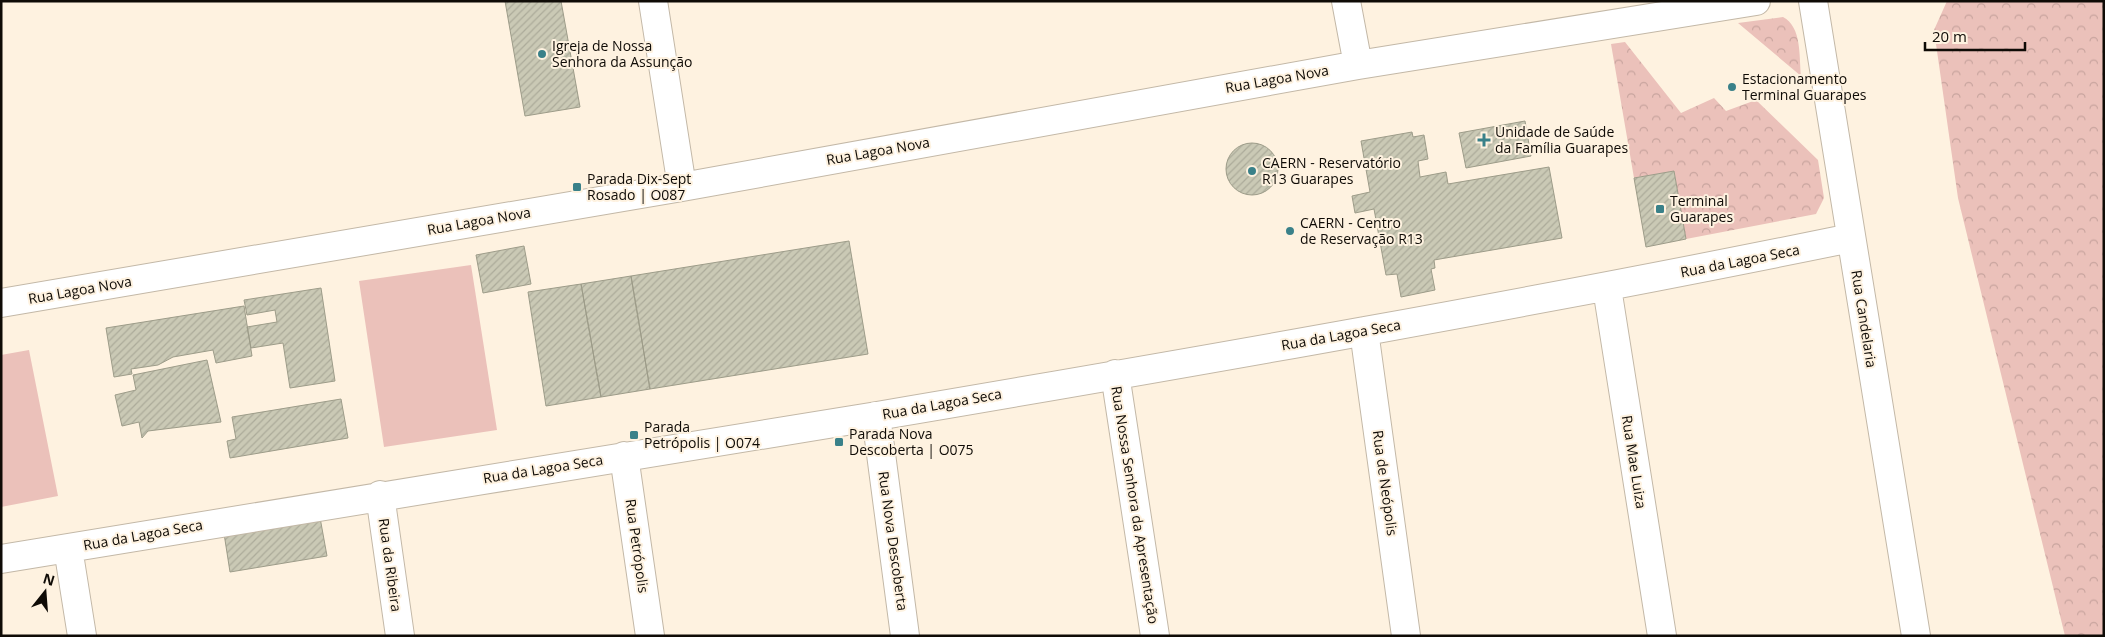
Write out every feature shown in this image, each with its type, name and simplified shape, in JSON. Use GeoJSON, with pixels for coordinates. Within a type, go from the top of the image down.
{"type":"FeatureCollection","features":[{"type":"Feature","properties":{"kind":"street"},"geometry":{"type":"LineString","coordinates":[[652,1],[682,187]]}},
{"type":"Feature","properties":{"kind":"street"},"geometry":{"type":"LineString","coordinates":[[1346,1],[1358,64]]}},
{"type":"Feature","properties":{"kind":"street","name":"Rua Lagoa Nova"},"geometry":{"type":"LineString","coordinates":[[1,303],[682,187],[1358,64],[1756,1]]}},
{"type":"Feature","properties":{"kind":"street","name":"Rua Candelaria"},"geometry":{"type":"LineString","coordinates":[[1813,1],[1916,636]]}},
{"type":"Feature","properties":{"kind":"street","name":"Rua da Lagoa Seca"},"geometry":{"type":"LineString","coordinates":[[1,559],[380,495],[876,416],[1607,288],[1851,238]]}},
{"type":"Feature","properties":{"kind":"street","name":"Rua Mae Luiza"},"geometry":{"type":"LineString","coordinates":[[1607,288],[1662,636]]}},
{"type":"Feature","properties":{"kind":"street","name":"Rua de Neópolis"},"geometry":{"type":"LineString","coordinates":[[1364,331],[1406,636]]}},
{"type":"Feature","properties":{"kind":"street","name":"Rua Nossa Senhora da Apresentação"},"geometry":{"type":"LineString","coordinates":[[1115,374],[1155,636]]}},
{"type":"Feature","properties":{"kind":"street","name":"Rua Nova Descoberta"},"geometry":{"type":"LineString","coordinates":[[876,416],[905,636]]}},
{"type":"Feature","properties":{"kind":"street","name":"Rua Petrópolis"},"geometry":{"type":"LineString","coordinates":[[624,456],[650,636]]}},
{"type":"Feature","properties":{"kind":"street","name":"Rua da Ribeira"},"geometry":{"type":"LineString","coordinates":[[380,495],[400,636]]}},
{"type":"Feature","properties":{"kind":"street"},"geometry":{"type":"LineString","coordinates":[[68,548],[82,636]]}},
{"type":"Feature","properties":{"kind":"green space"},"geometry":{"type":"Polygon","coordinates":[[[1947,1],[2104,1],[2104,636],[2065,636],[1958,198],[1934,30],[1947,1]]]}},
{"type":"Feature","properties":{"kind":"green space"},"geometry":{"type":"Polygon","coordinates":[[[1783,17],[1794,28],[1797,35],[1801,76],[1738,23],[1783,17]]]}},
{"type":"Feature","properties":{"kind":"green space"},"geometry":{"type":"Polygon","coordinates":[[[1625,42],[1681,113],[1714,98],[1726,111],[1756,100],[1818,160],[1824,198],[1816,214],[1686,239],[1674,171],[1634,178],[1611,44],[1625,42]]]}},
{"type":"Feature","properties":{"kind":"green space"},"geometry":{"type":"Polygon","coordinates":[[[471,265],[497,430],[384,447],[359,281],[471,265]]]}},
{"type":"Feature","properties":{"kind":"green space"},"geometry":{"type":"Polygon","coordinates":[[[29,350],[58,496],[1,507],[1,355],[29,350]]]}},
{"type":"Feature","properties":{"kind":"building","name":"Igreja de Nossa Senhora da Assunção"},"geometry":{"type":"Polygon","coordinates":[[[505,1],[561,1],[580,107],[525,116],[505,1]]]}},
{"type":"Feature","properties":{"kind":"building"},"geometry":{"type":"Polygon","coordinates":[[[1525,121],[1531,156],[1466,168],[1459,133],[1525,121]]]}},
{"type":"Feature","properties":{"kind":"building"},"geometry":{"type":"Polygon","coordinates":[[[1412,132],[1413,137],[1424,135],[1428,159],[1418,161],[1420,177],[1446,172],[1448,184],[1549,167],[1562,238],[1434,260],[1435,268],[1431,269],[1435,290],[1401,297],[1397,274],[1386,275],[1374,209],[1355,213],[1352,196],[1370,192],[1361,141],[1412,132]]]}},
{"type":"Feature","properties":{"kind":"building","name":"CAERN - Reservatório R13 Guarapes"},"geometry":{"type":"Polygon","coordinates":[[[1252,143],[1262,145],[1270,151],[1276,159],[1278,169],[1276,179],[1270,187],[1262,193],[1252,195],[1242,193],[1234,187],[1228,179],[1226,169],[1228,159],[1234,151],[1242,145],[1252,143]]]}},
{"type":"Feature","properties":{"kind":"building","name":"Terminal Guarapes"},"geometry":{"type":"Polygon","coordinates":[[[1674,171],[1686,239],[1646,247],[1634,178],[1674,171]]]}},
{"type":"Feature","properties":{"kind":"building"},"geometry":{"type":"Polygon","coordinates":[[[849,241],[868,354],[650,389],[631,276],[849,241]]]}},
{"type":"Feature","properties":{"kind":"building"},"geometry":{"type":"Polygon","coordinates":[[[524,246],[531,284],[483,293],[476,255],[524,246]]]}},
{"type":"Feature","properties":{"kind":"building"},"geometry":{"type":"Polygon","coordinates":[[[631,276],[650,389],[601,397],[581,284],[631,276]]]}},
{"type":"Feature","properties":{"kind":"building"},"geometry":{"type":"Polygon","coordinates":[[[581,284],[601,397],[546,406],[528,292],[581,284]]]}},
{"type":"Feature","properties":{"kind":"building"},"geometry":{"type":"Polygon","coordinates":[[[321,288],[335,381],[290,388],[283,343],[251,348],[247,327],[277,322],[275,310],[247,315],[244,300],[321,288]]]}},
{"type":"Feature","properties":{"kind":"building"},"geometry":{"type":"Polygon","coordinates":[[[244,306],[252,356],[216,363],[213,350],[173,357],[158,365],[131,369],[132,374],[114,377],[106,328],[244,306]]]}},
{"type":"Feature","properties":{"kind":"building"},"geometry":{"type":"Polygon","coordinates":[[[207,360],[221,422],[148,431],[142,438],[139,422],[122,426],[115,395],[136,390],[133,375],[207,360]]]}},
{"type":"Feature","properties":{"kind":"building"},"geometry":{"type":"Polygon","coordinates":[[[341,399],[348,438],[230,458],[227,441],[236,439],[232,417],[341,399]]]}},
{"type":"Feature","properties":{"kind":"building"},"geometry":{"type":"Polygon","coordinates":[[[319,512],[327,556],[230,572],[223,527],[319,512]]]}},
{"type":"Feature","properties":{"kind":"place","name":"Igreja de Nossa Senhora da Assunção"},"geometry":{"type":"Point","coordinates":[542,54]}},
{"type":"Feature","properties":{"kind":"place","name":"Estacionamento Terminal Guarapes"},"geometry":{"type":"Point","coordinates":[1732,87]}},
{"type":"Feature","properties":{"kind":"place","name":"Unidade de Saúde da Família Guarapes"},"geometry":{"type":"Point","coordinates":[1484,140]}},
{"type":"Feature","properties":{"kind":"place","name":"CAERN - Reservatório R13 Guarapes"},"geometry":{"type":"Point","coordinates":[1252,171]}},
{"type":"Feature","properties":{"kind":"place","name":"Parada Dix-Sept Rosado | O087"},"geometry":{"type":"Point","coordinates":[577,187]}},
{"type":"Feature","properties":{"kind":"place","name":"Terminal Guarapes"},"geometry":{"type":"Point","coordinates":[1660,209]}},
{"type":"Feature","properties":{"kind":"place","name":"CAERN - Centro de Reservação R13"},"geometry":{"type":"Point","coordinates":[1290,231]}},
{"type":"Feature","properties":{"kind":"place","name":"Parada Petrópolis | O074"},"geometry":{"type":"Point","coordinates":[634,435]}},
{"type":"Feature","properties":{"kind":"place","name":"Parada Nova Descoberta | O075"},"geometry":{"type":"Point","coordinates":[839,442]}}]}
